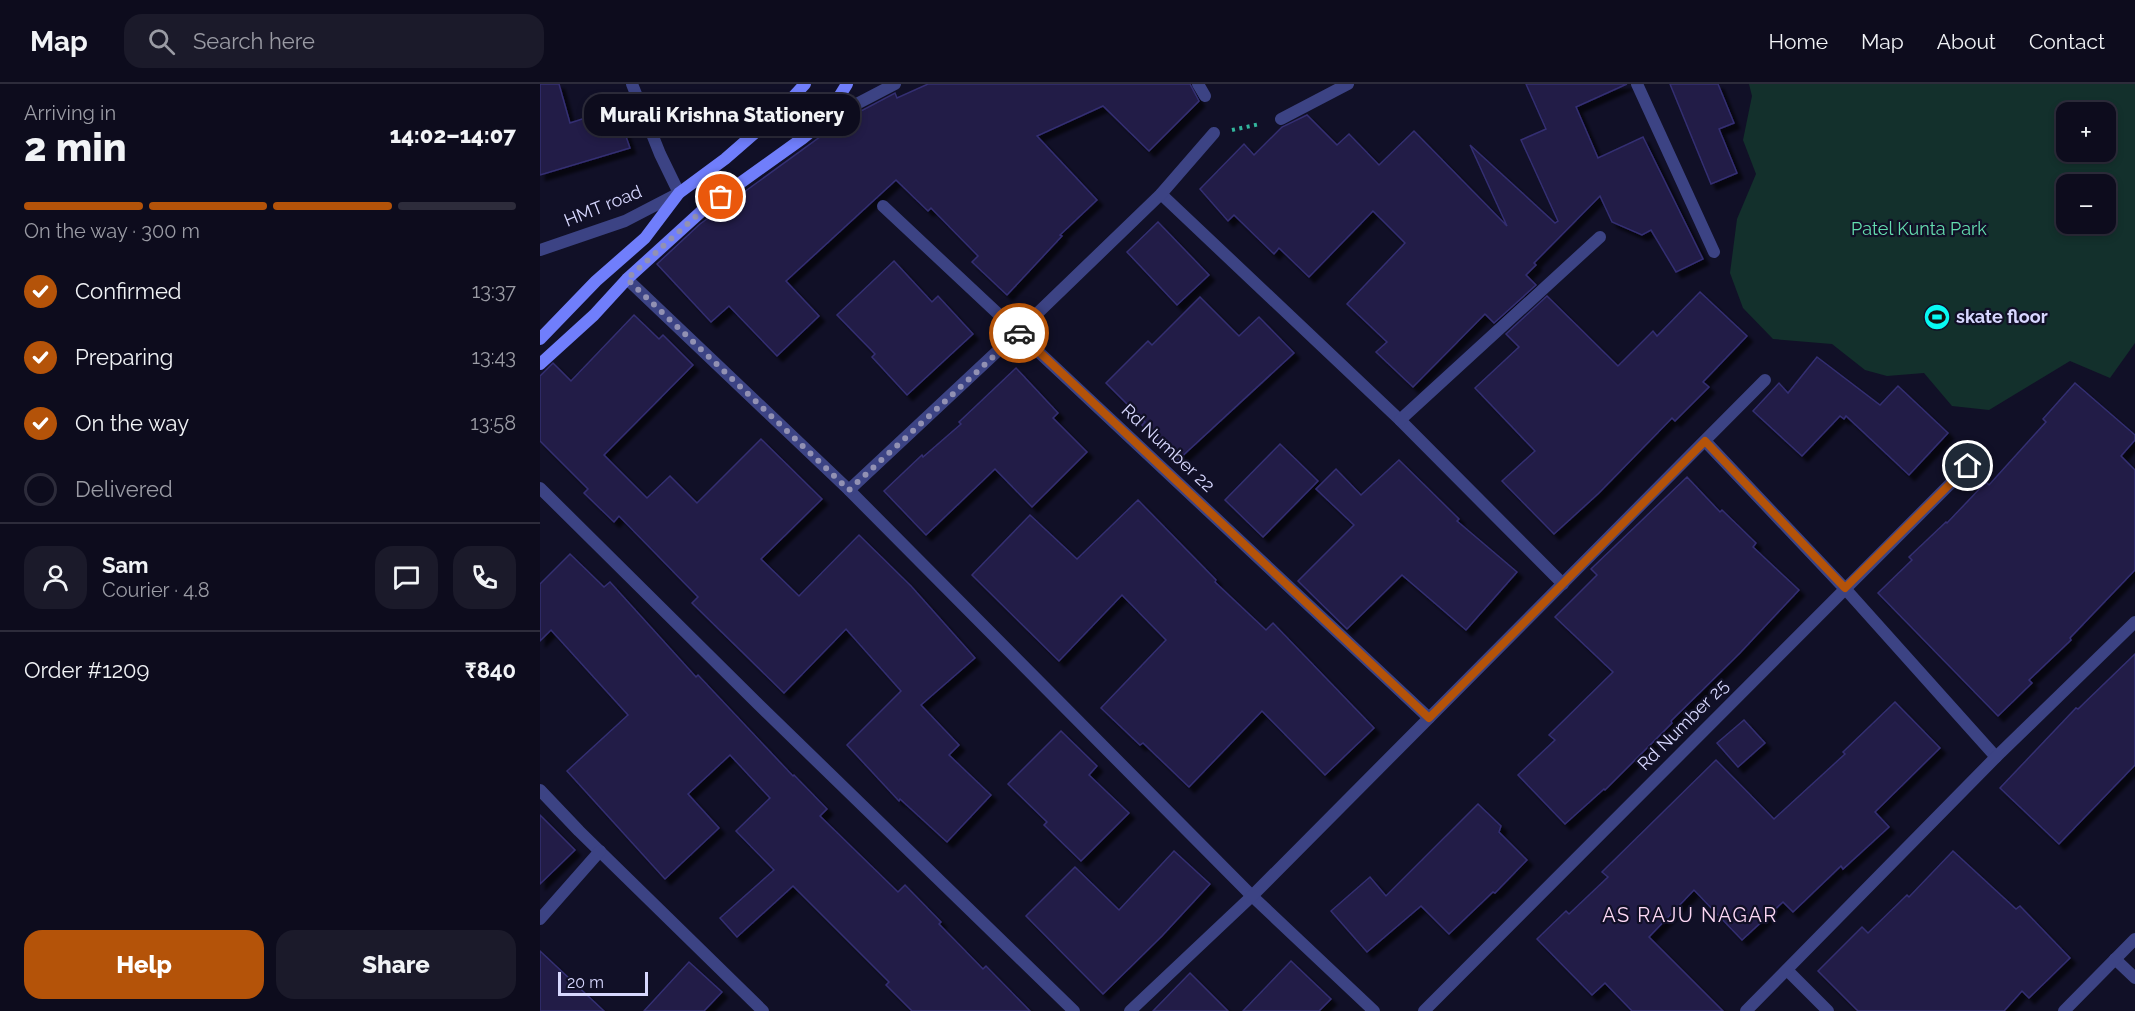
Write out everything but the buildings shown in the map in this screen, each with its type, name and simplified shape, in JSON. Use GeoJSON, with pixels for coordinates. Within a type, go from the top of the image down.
{"type":"FeatureCollection","features":[{"type":"Feature","properties":{"kind":"main road"},"geometry":{"type":"LineString","coordinates":[[540,339],[596,281],[645,238],[679,193],[724,159],[780,111],[805,84]]}},
{"type":"Feature","properties":{"kind":"main road"},"geometry":{"type":"LineString","coordinates":[[540,364],[594,315],[627,279],[704,209],[824,121],[847,84]]}},
{"type":"Feature","properties":{"kind":"street"},"geometry":{"type":"LineString","coordinates":[[632,84],[660,154],[679,193]]}},
{"type":"Feature","properties":{"kind":"street"},"geometry":{"type":"LineString","coordinates":[[824,121],[895,84]]}},
{"type":"Feature","properties":{"kind":"street"},"geometry":{"type":"LineString","coordinates":[[1198,84],[1205,96]]}},
{"type":"Feature","properties":{"kind":"street"},"geometry":{"type":"LineString","coordinates":[[1281,119],[1348,84]]}},
{"type":"Feature","properties":{"kind":"street"},"geometry":{"type":"LineString","coordinates":[[1637,84],[1714,252]]}},
{"type":"Feature","properties":{"kind":"street"},"geometry":{"type":"LineString","coordinates":[[849,490],[1161,194],[1214,134]]}},
{"type":"Feature","properties":{"kind":"street","name":"HMT road"},"geometry":{"type":"LineString","coordinates":[[540,250],[624,221],[679,193]]}},
{"type":"Feature","properties":{"kind":"street"},"geometry":{"type":"LineString","coordinates":[[1161,194],[1400,420],[1563,584]]}},
{"type":"Feature","properties":{"kind":"street","name":"Rd Number 22"},"geometry":{"type":"LineString","coordinates":[[882,206],[1429,718]]}},
{"type":"Feature","properties":{"kind":"street"},"geometry":{"type":"LineString","coordinates":[[1400,420],[1600,237]]}},
{"type":"Feature","properties":{"kind":"street"},"geometry":{"type":"LineString","coordinates":[[627,279],[849,490],[1252,896],[1374,1011]]}},
{"type":"Feature","properties":{"kind":"street"},"geometry":{"type":"LineString","coordinates":[[1130,1011],[1252,896],[1765,380]]}},
{"type":"Feature","properties":{"kind":"street"},"geometry":{"type":"LineString","coordinates":[[1705,441],[1845,588],[1996,758]]}},
{"type":"Feature","properties":{"kind":"street","name":"Rd Number 25"},"geometry":{"type":"LineString","coordinates":[[1424,1011],[1968,466]]}},
{"type":"Feature","properties":{"kind":"street"},"geometry":{"type":"LineString","coordinates":[[540,488],[1074,1011]]}},
{"type":"Feature","properties":{"kind":"street"},"geometry":{"type":"LineString","coordinates":[[1746,1011],[1996,758],[2135,622]]}},
{"type":"Feature","properties":{"kind":"street"},"geometry":{"type":"LineString","coordinates":[[540,790],[761,1010]]}},
{"type":"Feature","properties":{"kind":"street"},"geometry":{"type":"LineString","coordinates":[[540,919],[600,851]]}},
{"type":"Feature","properties":{"kind":"street"},"geometry":{"type":"LineString","coordinates":[[2064,1011],[2135,939]]}},
{"type":"Feature","properties":{"kind":"street"},"geometry":{"type":"LineString","coordinates":[[2115,959],[2135,978]]}},
{"type":"Feature","properties":{"kind":"street"},"geometry":{"type":"LineString","coordinates":[[1787,970],[1828,1011]]}},
{"type":"Feature","properties":{"kind":"path"},"geometry":{"type":"LineString","coordinates":[[1214,134],[1281,119]]}},
{"type":"Feature","properties":{"kind":"green space","name":"Patel Kunta Park"},"geometry":{"type":"Polygon","coordinates":[[[1749,84],[2135,84],[2135,343],[2110,378],[2070,361],[1989,410],[1952,406],[1924,373],[1887,376],[1865,370],[1832,344],[1773,339],[1743,308],[1730,273],[1737,219],[1756,174],[1743,140],[1752,96],[1749,84]]]}},
{"type":"Feature","properties":{"kind":"way so far"},"geometry":{"type":"LineString","coordinates":[[721,197],[704,209],[627,279],[849,490],[1019,333]]}},
{"type":"Feature","properties":{"kind":"place","name":"Murali Krishna Stationery"},"geometry":{"type":"Point","coordinates":[721,197]}},
{"type":"Feature","properties":{"kind":"place","name":"skate floor"},"geometry":{"type":"Point","coordinates":[1937,317]}},
{"type":"Feature","properties":{"kind":"district","name":"AS RAJU NAGAR"},"geometry":{"type":"Point","coordinates":[1690,915]}},
{"type":"Feature","properties":{"kind":"route"},"geometry":{"type":"LineString","coordinates":[[1019,333],[1429,718],[1705,441],[1845,588],[1968,466]]}}]}
